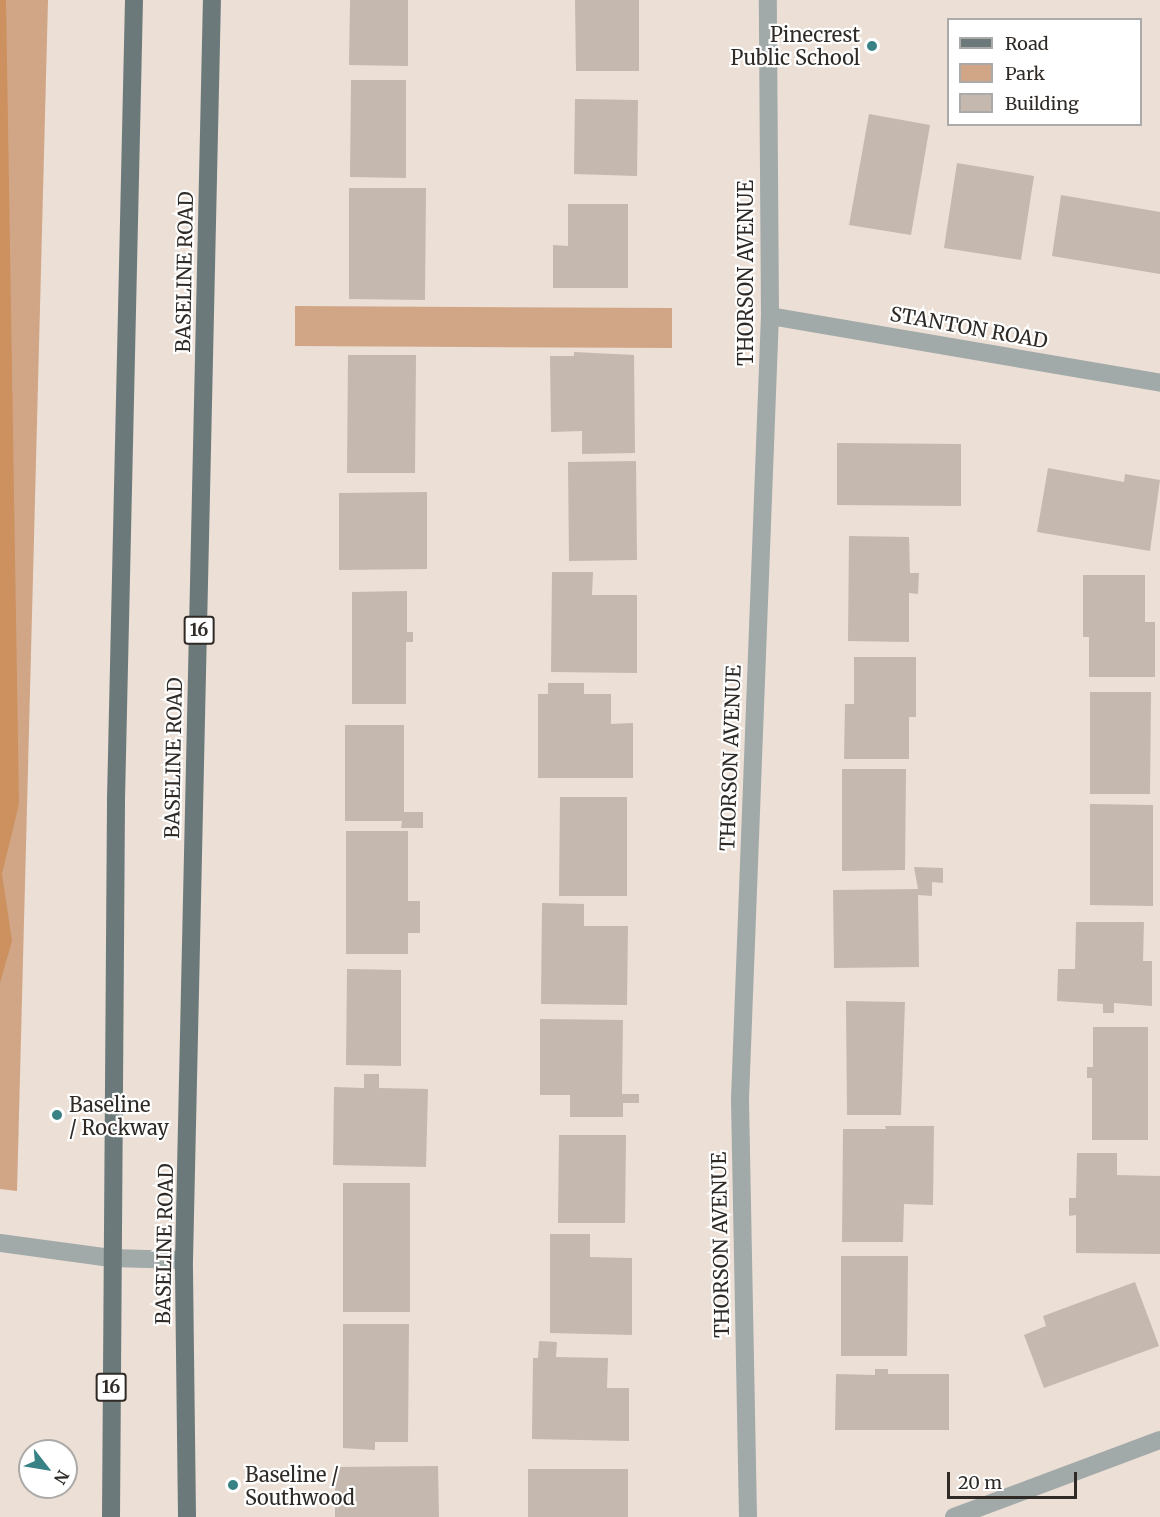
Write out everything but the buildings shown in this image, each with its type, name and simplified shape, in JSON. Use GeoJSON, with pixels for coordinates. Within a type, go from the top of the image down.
{"type":"FeatureCollection","features":[{"type":"Feature","properties":{"kind":"main road","name":"16"},"geometry":{"type":"LineString","coordinates":[[111,1517],[111,1258],[134,0]]}},
{"type":"Feature","properties":{"kind":"main road","name":"BASELINE ROAD"},"geometry":{"type":"LineString","coordinates":[[187,1517],[184,1260],[212,0]]}},
{"type":"Feature","properties":{"kind":"street","name":"THORSON AVENUE"},"geometry":{"type":"LineString","coordinates":[[748,1517],[740,1099],[770,316],[768,0]]}},
{"type":"Feature","properties":{"kind":"street","name":"STANTON ROAD"},"geometry":{"type":"LineString","coordinates":[[770,316],[1160,383]]}},
{"type":"Feature","properties":{"kind":"street"},"geometry":{"type":"LineString","coordinates":[[0,1243],[111,1258],[184,1260]]}},
{"type":"Feature","properties":{"kind":"street"},"geometry":{"type":"LineString","coordinates":[[954,1517],[1160,1440]]}},
{"type":"Feature","properties":{"kind":"green space"},"geometry":{"type":"Polygon","coordinates":[[[0,0],[48,0],[17,1191],[0,1189],[0,0]]]}},
{"type":"Feature","properties":{"kind":"green space"},"geometry":{"type":"Polygon","coordinates":[[[295,306],[672,308],[672,348],[295,346],[295,306]]]}},
{"type":"Feature","properties":{"kind":"shaded area"},"geometry":{"type":"Polygon","coordinates":[[[0,0],[6,0],[19,804],[2,874],[12,941],[0,983],[0,0]]]}},
{"type":"Feature","properties":{"kind":"place","name":"Pinecrest Public School"},"geometry":{"type":"Point","coordinates":[872,46]}},
{"type":"Feature","properties":{"kind":"place","name":"Baseline / Rockway"},"geometry":{"type":"Point","coordinates":[57,1115]}},
{"type":"Feature","properties":{"kind":"place","name":"Baseline / Southwood"},"geometry":{"type":"Point","coordinates":[233,1485]}}]}
